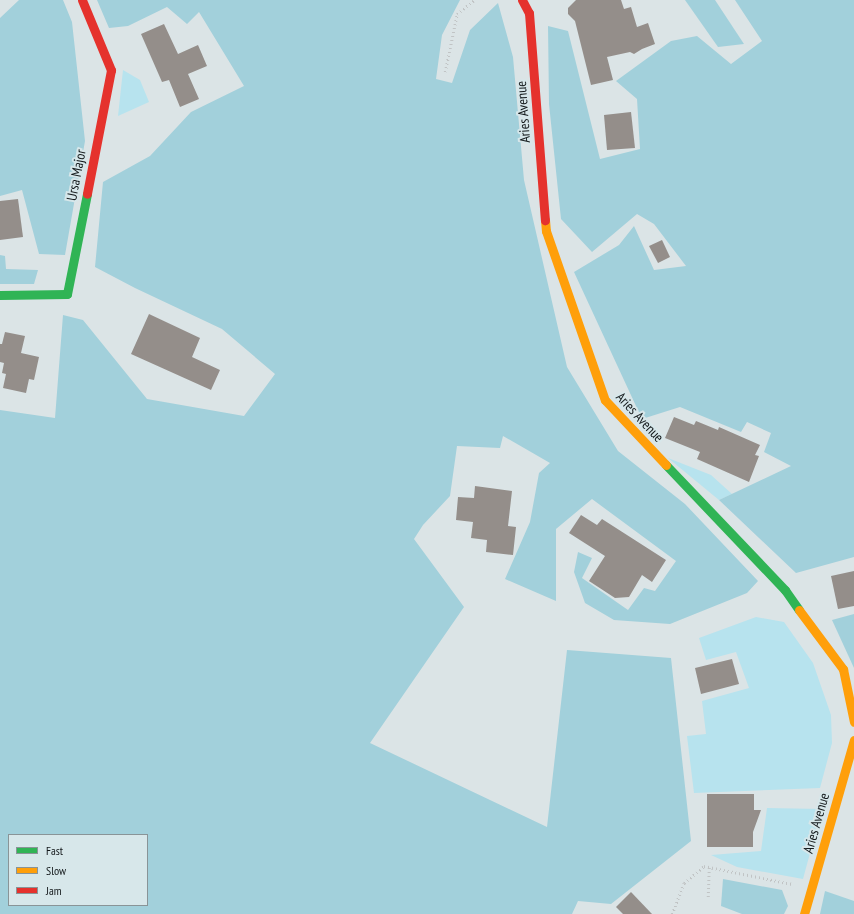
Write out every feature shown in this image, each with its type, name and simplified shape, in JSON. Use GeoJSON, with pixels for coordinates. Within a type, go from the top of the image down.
{"type":"FeatureCollection","features":[{"type":"Feature","properties":{"kind":"street","name":"Ursa Major"},"geometry":{"type":"LineString","coordinates":[[0,295],[67,294],[111,70],[82,0]]}},
{"type":"Feature","properties":{"kind":"street","name":"Aries Avenue"},"geometry":{"type":"LineString","coordinates":[[522,0],[529,13],[546,231],[605,400],[786,590],[843,669],[854,722]]}},
{"type":"Feature","properties":{"kind":"street","name":"Aries Avenue"},"geometry":{"type":"LineString","coordinates":[[804,914],[854,740]]}},
{"type":"Feature","properties":{"kind":"path"},"geometry":{"type":"LineString","coordinates":[[444,72],[458,14],[474,0]]}},
{"type":"Feature","properties":{"kind":"path"},"geometry":{"type":"LineString","coordinates":[[672,914],[684,883],[704,866],[812,888]]}},
{"type":"Feature","properties":{"kind":"path"},"geometry":{"type":"LineString","coordinates":[[708,897],[709,867]]}},
{"type":"Feature","properties":{"kind":"shaded area"},"geometry":{"type":"Polygon","coordinates":[[[19,0],[63,0],[72,22],[85,141],[65,255],[39,254],[22,190],[0,196],[0,18],[19,0]]]}},
{"type":"Feature","properties":{"kind":"shaded area"},"geometry":{"type":"Polygon","coordinates":[[[97,0],[460,0],[442,35],[436,79],[452,83],[470,30],[498,3],[513,57],[524,180],[567,367],[618,451],[685,504],[758,581],[747,593],[670,624],[614,620],[585,603],[574,572],[578,552],[592,558],[582,578],[628,610],[644,588],[655,591],[676,561],[592,499],[556,529],[556,601],[505,579],[530,522],[539,473],[550,463],[503,436],[500,448],[457,446],[450,496],[423,525],[414,539],[464,607],[370,743],[547,827],[567,650],[671,658],[691,841],[611,904],[578,901],[572,914],[0,914],[0,410],[55,418],[63,315],[83,320],[147,399],[244,416],[275,374],[222,329],[135,288],[95,267],[103,182],[150,156],[191,112],[244,86],[199,12],[187,24],[167,7],[128,26],[109,28],[97,0]]]}},
{"type":"Feature","properties":{"kind":"shaded area"},"geometry":{"type":"Polygon","coordinates":[[[685,0],[715,0],[744,44],[718,47],[685,0]]]}},
{"type":"Feature","properties":{"kind":"shaded area"},"geometry":{"type":"Polygon","coordinates":[[[735,0],[854,0],[854,557],[796,573],[719,500],[791,466],[764,452],[771,433],[747,422],[741,432],[680,407],[642,419],[574,272],[619,245],[634,226],[654,270],[686,266],[654,224],[637,214],[592,252],[561,219],[549,104],[548,26],[568,31],[600,159],[640,149],[637,99],[616,81],[671,41],[697,36],[731,64],[762,41],[735,0]]]}},
{"type":"Feature","properties":{"kind":"shaded area"},"geometry":{"type":"Polygon","coordinates":[[[123,70],[140,80],[149,102],[118,116],[123,70]]]}},
{"type":"Feature","properties":{"kind":"shaded area"},"geometry":{"type":"Polygon","coordinates":[[[0,255],[5,256],[6,269],[38,270],[34,284],[0,284],[0,255]]]}},
{"type":"Feature","properties":{"kind":"shaded area"},"geometry":{"type":"Polygon","coordinates":[[[668,458],[711,475],[732,494],[719,500],[668,458]]]}},
{"type":"Feature","properties":{"kind":"shaded area"},"geometry":{"type":"Polygon","coordinates":[[[854,614],[854,668],[832,620],[854,614]]]}},
{"type":"Feature","properties":{"kind":"shaded area"},"geometry":{"type":"Polygon","coordinates":[[[756,617],[784,622],[813,663],[831,715],[832,743],[820,788],[694,793],[687,736],[706,734],[702,701],[749,688],[736,652],[706,660],[699,638],[756,617]]]}},
{"type":"Feature","properties":{"kind":"shaded area"},"geometry":{"type":"Polygon","coordinates":[[[767,808],[822,809],[803,879],[737,867],[711,855],[761,851],[767,808]]]}},
{"type":"Feature","properties":{"kind":"shaded area"},"geometry":{"type":"Polygon","coordinates":[[[723,879],[782,890],[788,906],[784,914],[742,914],[721,906],[723,879]]]}},
{"type":"Feature","properties":{"kind":"shaded area"},"geometry":{"type":"Polygon","coordinates":[[[825,891],[854,901],[854,914],[820,914],[825,891]]]}},
{"type":"Feature","properties":{"kind":"building"},"geometry":{"type":"Polygon","coordinates":[[[576,0],[621,0],[624,9],[631,7],[637,27],[648,23],[655,44],[634,54],[630,52],[607,57],[613,80],[591,85],[575,21],[568,14],[568,8],[576,0]]]}},
{"type":"Feature","properties":{"kind":"building"},"geometry":{"type":"Polygon","coordinates":[[[164,24],[178,54],[198,45],[207,66],[188,74],[199,99],[180,107],[169,80],[162,82],[141,34],[164,24]]]}},
{"type":"Feature","properties":{"kind":"building"},"geometry":{"type":"Polygon","coordinates":[[[631,112],[635,148],[607,150],[604,115],[631,112]]]}},
{"type":"Feature","properties":{"kind":"building"},"geometry":{"type":"Polygon","coordinates":[[[18,199],[23,237],[0,240],[0,201],[18,199]]]}},
{"type":"Feature","properties":{"kind":"building"},"geometry":{"type":"Polygon","coordinates":[[[662,240],[670,257],[658,263],[649,246],[662,240]]]}},
{"type":"Feature","properties":{"kind":"building"},"geometry":{"type":"Polygon","coordinates":[[[149,314],[200,338],[192,357],[220,370],[211,390],[131,354],[149,314]]]}},
{"type":"Feature","properties":{"kind":"building"},"geometry":{"type":"Polygon","coordinates":[[[5,332],[25,336],[21,353],[39,357],[34,380],[29,379],[26,393],[3,388],[6,374],[2,373],[4,363],[0,362],[0,344],[2,344],[5,332]]]}},
{"type":"Feature","properties":{"kind":"building"},"geometry":{"type":"Polygon","coordinates":[[[674,417],[694,425],[696,421],[718,430],[719,427],[760,445],[755,455],[759,456],[749,482],[697,459],[700,452],[665,438],[674,417]]]}},
{"type":"Feature","properties":{"kind":"building"},"geometry":{"type":"Polygon","coordinates":[[[475,486],[512,491],[508,526],[516,527],[513,555],[486,552],[487,540],[471,538],[473,522],[456,520],[458,497],[474,498],[475,486]]]}},
{"type":"Feature","properties":{"kind":"building"},"geometry":{"type":"Polygon","coordinates":[[[581,515],[597,525],[602,519],[666,560],[652,582],[642,575],[629,597],[615,598],[589,581],[605,556],[569,533],[581,515]]]}},
{"type":"Feature","properties":{"kind":"building"},"geometry":{"type":"Polygon","coordinates":[[[854,571],[854,606],[838,609],[831,576],[854,571]]]}},
{"type":"Feature","properties":{"kind":"building"},"geometry":{"type":"Polygon","coordinates":[[[732,659],[739,684],[701,694],[695,668],[732,659]]]}},
{"type":"Feature","properties":{"kind":"building"},"geometry":{"type":"Polygon","coordinates":[[[707,794],[754,794],[754,810],[761,810],[753,832],[753,847],[707,847],[707,794]]]}},
{"type":"Feature","properties":{"kind":"building"},"geometry":{"type":"Polygon","coordinates":[[[631,892],[652,914],[623,914],[616,907],[631,892]]]}},
{"type":"Feature","properties":{"kind":"traffic: fast"},"geometry":{"type":"LineString","coordinates":[[0,295],[67,294],[87,194]]}},
{"type":"Feature","properties":{"kind":"traffic: fast"},"geometry":{"type":"LineString","coordinates":[[666,465],[785,590],[799,610]]}},
{"type":"Feature","properties":{"kind":"traffic: slow"},"geometry":{"type":"LineString","coordinates":[[545,220],[546,231],[605,400],[666,465]]}},
{"type":"Feature","properties":{"kind":"traffic: slow"},"geometry":{"type":"LineString","coordinates":[[799,610],[843,669],[854,722]]}},
{"type":"Feature","properties":{"kind":"traffic: slow"},"geometry":{"type":"LineString","coordinates":[[804,914],[854,740]]}},
{"type":"Feature","properties":{"kind":"traffic: jam"},"geometry":{"type":"LineString","coordinates":[[82,0],[111,70],[87,194]]}},
{"type":"Feature","properties":{"kind":"traffic: jam"},"geometry":{"type":"LineString","coordinates":[[522,0],[529,13],[545,220]]}}]}
